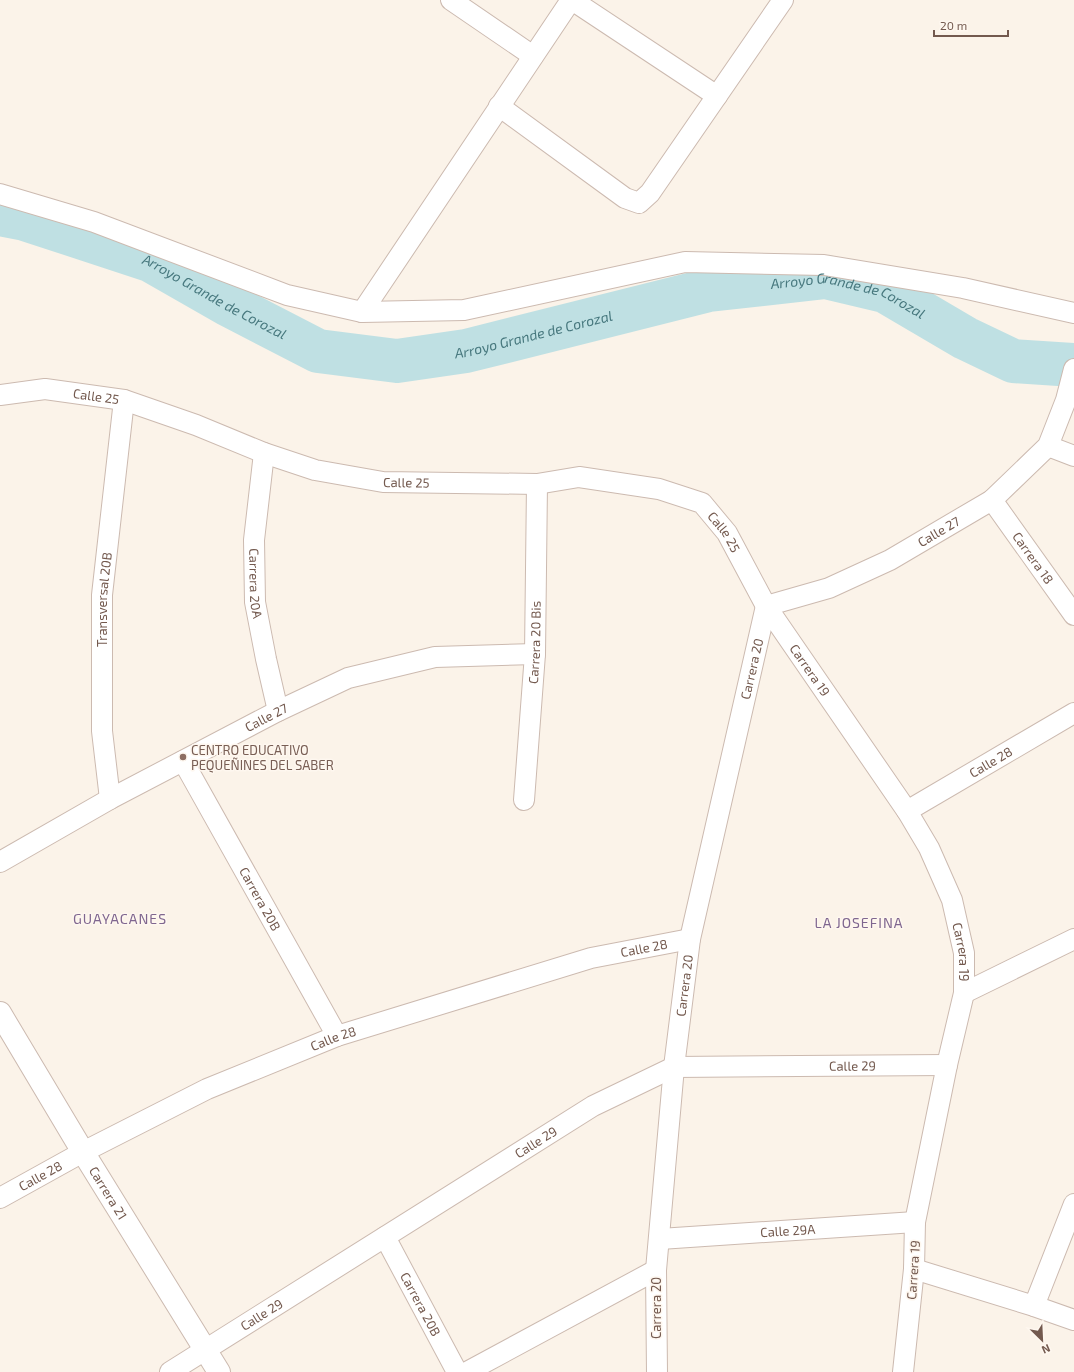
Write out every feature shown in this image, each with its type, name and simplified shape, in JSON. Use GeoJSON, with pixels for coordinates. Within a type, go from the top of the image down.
{"type":"FeatureCollection","features":[{"type":"Feature","properties":{"kind":"street"},"geometry":{"type":"LineString","coordinates":[[451,0],[533,56]]}},
{"type":"Feature","properties":{"kind":"street"},"geometry":{"type":"LineString","coordinates":[[362,312],[571,0],[717,96]]}},
{"type":"Feature","properties":{"kind":"street"},"geometry":{"type":"LineString","coordinates":[[500,106],[625,198],[639,202],[650,193],[783,0]]}},
{"type":"Feature","properties":{"kind":"street"},"geometry":{"type":"LineString","coordinates":[[0,194],[94,222],[287,295],[362,312],[464,310],[685,262],[824,265],[963,288],[1074,313]]}},
{"type":"Feature","properties":{"kind":"street","name":"Calle 27"},"geometry":{"type":"LineString","coordinates":[[766,606],[829,588],[890,560],[992,500],[1048,446],[1066,400],[1074,369]]}},
{"type":"Feature","properties":{"kind":"street","name":"Calle 25"},"geometry":{"type":"LineString","coordinates":[[0,395],[45,389],[124,400],[196,425],[264,453],[315,470],[383,482],[537,484],[579,477],[659,490],[702,503],[727,533],[766,606]]}},
{"type":"Feature","properties":{"kind":"street","name":"Transversal 20B"},"geometry":{"type":"LineString","coordinates":[[110,799],[102,731],[102,595],[124,400]]}},
{"type":"Feature","properties":{"kind":"street"},"geometry":{"type":"LineString","coordinates":[[1048,446],[1074,456]]}},
{"type":"Feature","properties":{"kind":"street","name":"Carrera 20A"},"geometry":{"type":"LineString","coordinates":[[264,453],[254,540],[255,602],[278,711]]}},
{"type":"Feature","properties":{"kind":"street","name":"Carrera 20 Bis"},"geometry":{"type":"LineString","coordinates":[[524,800],[535,654],[537,484]]}},
{"type":"Feature","properties":{"kind":"street","name":"Carrera 18"},"geometry":{"type":"LineString","coordinates":[[992,500],[1074,615]]}},
{"type":"Feature","properties":{"kind":"street","name":"Carrera 19"},"geometry":{"type":"LineString","coordinates":[[766,606],[907,811],[929,848],[952,900],[964,954],[964,993],[947,1065],[915,1222],[914,1269],[903,1372]]}},
{"type":"Feature","properties":{"kind":"street","name":"Carrera 20"},"geometry":{"type":"LineString","coordinates":[[657,1372],[656,1270],[660,1239],[674,1067],[690,939],[766,606]]}},
{"type":"Feature","properties":{"kind":"street","name":"Calle 27"},"geometry":{"type":"LineString","coordinates":[[0,862],[110,799],[278,711],[348,678],[435,657],[535,654]]}},
{"type":"Feature","properties":{"kind":"street","name":"Calle 28"},"geometry":{"type":"LineString","coordinates":[[907,811],[1074,713]]}},
{"type":"Feature","properties":{"kind":"street","name":"Carrera 20B"},"geometry":{"type":"LineString","coordinates":[[183,762],[337,1036]]}},
{"type":"Feature","properties":{"kind":"street","name":"Calle 28"},"geometry":{"type":"LineString","coordinates":[[0,1198],[83,1152],[207,1089],[337,1036],[591,958],[690,939]]}},
{"type":"Feature","properties":{"kind":"street"},"geometry":{"type":"LineString","coordinates":[[964,993],[1074,939]]}},
{"type":"Feature","properties":{"kind":"street","name":"Carrera 21"},"geometry":{"type":"LineString","coordinates":[[0,1013],[83,1152],[219,1372]]}},
{"type":"Feature","properties":{"kind":"street","name":"Calle 29"},"geometry":{"type":"LineString","coordinates":[[170,1372],[593,1106],[674,1067],[947,1065]]}},
{"type":"Feature","properties":{"kind":"street"},"geometry":{"type":"LineString","coordinates":[[1034,1306],[1074,1204]]}},
{"type":"Feature","properties":{"kind":"street","name":"Calle 29A"},"geometry":{"type":"LineString","coordinates":[[660,1239],[915,1222]]}},
{"type":"Feature","properties":{"kind":"street","name":"Carrera 20B"},"geometry":{"type":"LineString","coordinates":[[385,1237],[457,1372]]}},
{"type":"Feature","properties":{"kind":"street"},"geometry":{"type":"LineString","coordinates":[[914,1269],[1074,1320]]}},
{"type":"Feature","properties":{"kind":"street"},"geometry":{"type":"LineString","coordinates":[[468,1372],[656,1270]]}},
{"type":"Feature","properties":{"kind":"waterway","name":"Arroyo Grande de Corozal"},"geometry":{"type":"LineString","coordinates":[[0,214],[25,219],[150,260],[227,304],[318,351],[397,361],[466,351],[709,290],[826,277],[885,291],[965,338],[1013,361],[1074,365]]}},
{"type":"Feature","properties":{"kind":"place","name":"CENTRO EDUCATIVO PEQUEÑINES DEL SABER"},"geometry":{"type":"Point","coordinates":[183,757]}},
{"type":"Feature","properties":{"kind":"district","name":"GUAYACANES"},"geometry":{"type":"Point","coordinates":[120,918]}},
{"type":"Feature","properties":{"kind":"district","name":"LA JOSEFINA"},"geometry":{"type":"Point","coordinates":[859,922]}}]}
